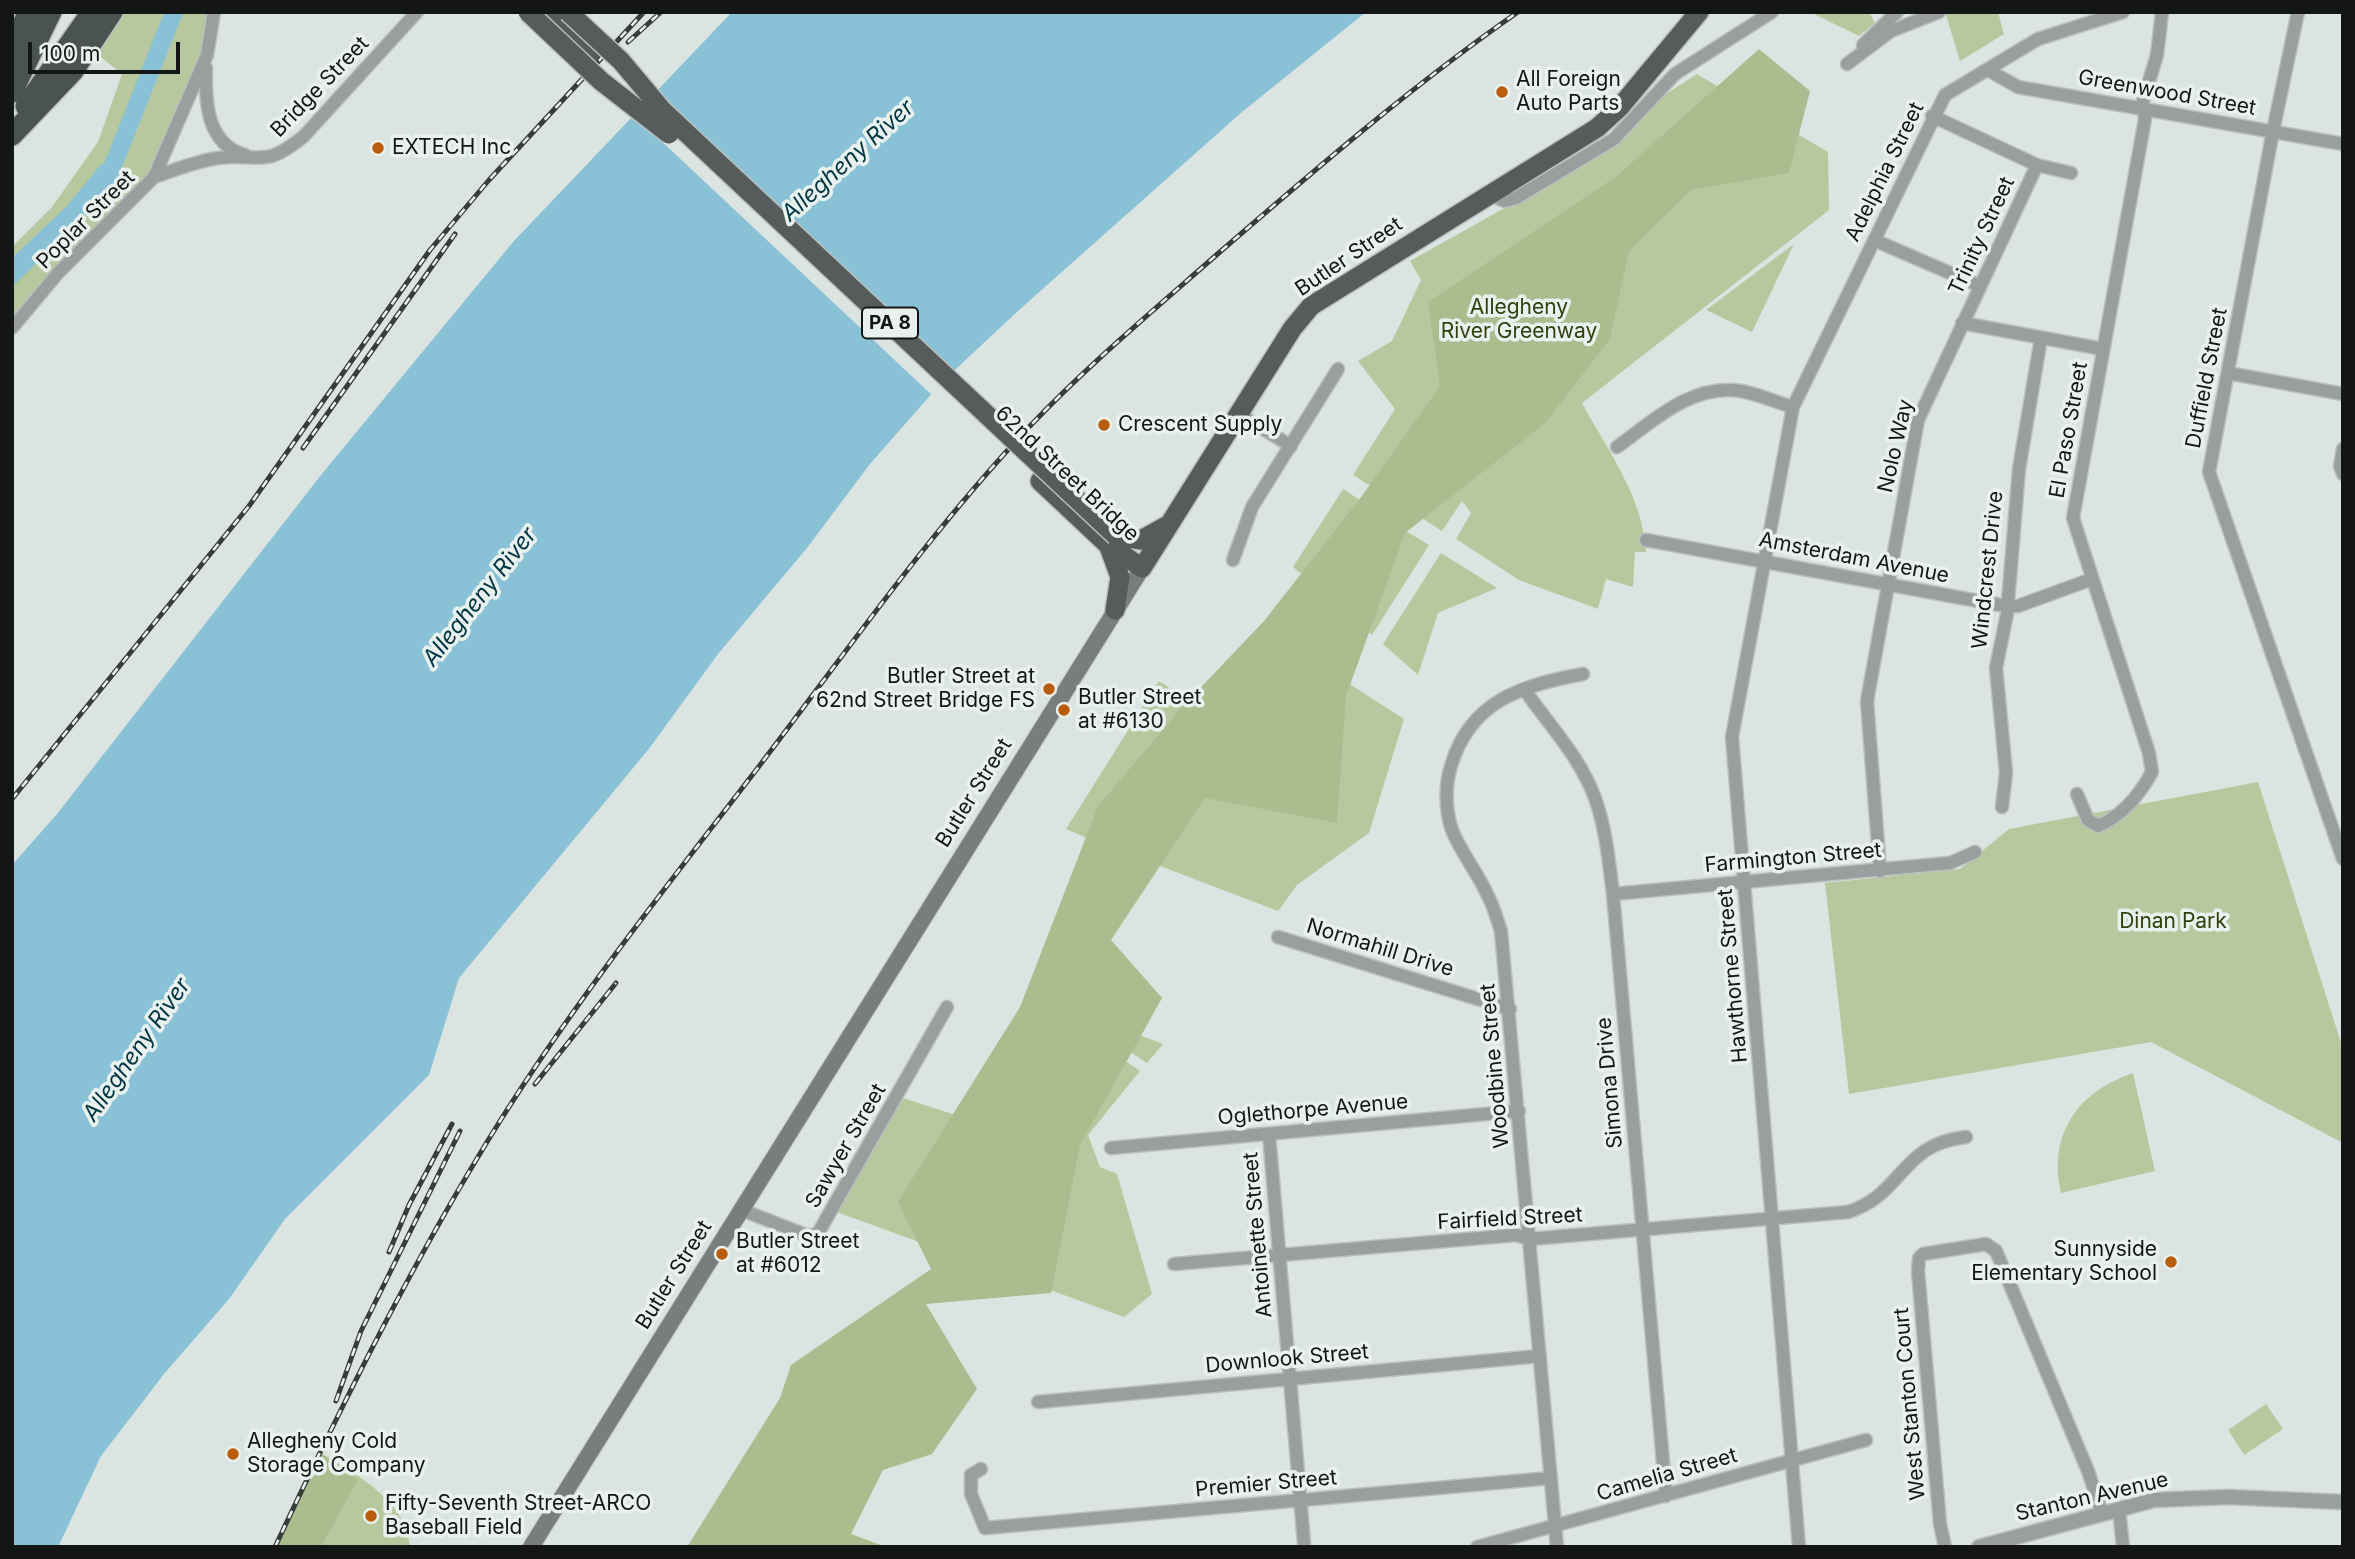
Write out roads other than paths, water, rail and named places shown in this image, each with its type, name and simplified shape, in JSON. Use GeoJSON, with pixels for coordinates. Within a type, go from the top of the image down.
{"type":"FeatureCollection","features":[{"type":"Feature","properties":{"kind":"highway"},"geometry":{"type":"LineString","coordinates":[[12,21],[15,12]]}},
{"type":"Feature","properties":{"kind":"highway"},"geometry":{"type":"LineString","coordinates":[[12,53],[28,12]]}},
{"type":"Feature","properties":{"kind":"highway"},"geometry":{"type":"LineString","coordinates":[[12,92],[51,12]]}},
{"type":"Feature","properties":{"kind":"highway"},"geometry":{"type":"LineString","coordinates":[[36,93],[74,12]]}},
{"type":"Feature","properties":{"kind":"highway"},"geometry":{"type":"LineString","coordinates":[[12,124],[92,12]]}},
{"type":"Feature","properties":{"kind":"highway"},"geometry":{"type":"LineString","coordinates":[[12,135],[73,71],[112,12]]}},
{"type":"Feature","properties":{"kind":"highway","name":"62nd Street Bridge"},"geometry":{"type":"LineString","coordinates":[[528,12],[608,87],[656,113]]}},
{"type":"Feature","properties":{"kind":"highway"},"geometry":{"type":"LineString","coordinates":[[548,12],[656,113]]}},
{"type":"Feature","properties":{"kind":"highway","name":"62nd Street Bridge"},"geometry":{"type":"LineString","coordinates":[[568,12],[621,61],[656,113],[1142,568]]}},
{"type":"Feature","properties":{"kind":"highway","name":"Butler Street"},"geometry":{"type":"LineString","coordinates":[[1142,568],[1292,329],[1311,306],[1605,121],[1699,12]]}},
{"type":"Feature","properties":{"kind":"highway"},"geometry":{"type":"LineString","coordinates":[[1115,610],[1120,585],[1120,547],[1153,536],[1169,524]]}},
{"type":"Feature","properties":{"kind":"main road","name":"Butler Street"},"geometry":{"type":"LineString","coordinates":[[531,1547],[1142,568]]}},
{"type":"Feature","properties":{"kind":"street","name":"Poplar Street"},"geometry":{"type":"LineString","coordinates":[[12,328],[58,273],[154,177],[207,55],[214,12]]}},
{"type":"Feature","properties":{"kind":"street","name":"Bridge Street"},"geometry":{"type":"LineString","coordinates":[[154,177],[219,158],[258,159],[283,154],[304,136],[417,12]]}},
{"type":"Feature","properties":{"kind":"street"},"geometry":{"type":"LineString","coordinates":[[1489,195],[1505,201],[1516,198],[1614,139],[1682,69],[1772,12]]}},
{"type":"Feature","properties":{"kind":"street"},"geometry":{"type":"LineString","coordinates":[[1897,12],[1874,32],[1847,64],[1910,21],[1939,12]]}},
{"type":"Feature","properties":{"kind":"street","name":"Adelphia Street"},"geometry":{"type":"LineString","coordinates":[[1793,407],[1932,116],[1945,95],[2038,39],[2123,12]]}},
{"type":"Feature","properties":{"kind":"street","name":"El Paso Street"},"geometry":{"type":"LineString","coordinates":[[2077,794],[2088,820],[2098,826],[2110,821],[2132,801],[2152,772],[2149,753],[2073,518],[2145,119],[2143,101],[2157,55],[2162,12]]}},
{"type":"Feature","properties":{"kind":"street","name":"Duffield Street"},"geometry":{"type":"LineString","coordinates":[[2298,12],[2209,472],[2343,859]]}},
{"type":"Feature","properties":{"kind":"street"},"geometry":{"type":"LineString","coordinates":[[207,55],[205,104],[212,124],[235,153],[258,159]]}},
{"type":"Feature","properties":{"kind":"street","name":"Greenwood Street"},"geometry":{"type":"LineString","coordinates":[[1988,70],[2018,86],[2343,144]]}},
{"type":"Feature","properties":{"kind":"street"},"geometry":{"type":"LineString","coordinates":[[1932,116],[2038,165],[2071,173]]}},
{"type":"Feature","properties":{"kind":"street","name":"Trinity Street"},"geometry":{"type":"LineString","coordinates":[[1962,323],[2038,165]]}},
{"type":"Feature","properties":{"kind":"street"},"geometry":{"type":"LineString","coordinates":[[1874,240],[1980,286]]}},
{"type":"Feature","properties":{"kind":"street"},"geometry":{"type":"LineString","coordinates":[[1962,323],[2103,349]]}},
{"type":"Feature","properties":{"kind":"street","name":"Nolo Way"},"geometry":{"type":"LineString","coordinates":[[1888,584],[1918,420],[1962,323]]}},
{"type":"Feature","properties":{"kind":"street","name":"Windcrest Drive"},"geometry":{"type":"LineString","coordinates":[[2001,807],[2006,772],[1996,668],[2007,606],[2019,469],[2041,338]]}},
{"type":"Feature","properties":{"kind":"street"},"geometry":{"type":"LineString","coordinates":[[1233,560],[1247,517],[1338,369]]}},
{"type":"Feature","properties":{"kind":"street"},"geometry":{"type":"LineString","coordinates":[[2228,373],[2343,394]]}},
{"type":"Feature","properties":{"kind":"street"},"geometry":{"type":"LineString","coordinates":[[1617,447],[1671,407],[1694,396],[1717,391],[1740,391],[1793,407]]}},
{"type":"Feature","properties":{"kind":"street","name":"Hawthorne Street"},"geometry":{"type":"LineString","coordinates":[[1793,407],[1732,737],[1799,1547]]}},
{"type":"Feature","properties":{"kind":"street"},"geometry":{"type":"LineString","coordinates":[[1238,414],[1291,446]]}},
{"type":"Feature","properties":{"kind":"street"},"geometry":{"type":"LineString","coordinates":[[2343,449],[2340,466],[2343,474]]}},
{"type":"Feature","properties":{"kind":"street","name":"Amsterdam Avenue"},"geometry":{"type":"LineString","coordinates":[[1646,540],[2007,606],[2018,606],[2092,579]]}},
{"type":"Feature","properties":{"kind":"street"},"geometry":{"type":"LineString","coordinates":[[1880,871],[1867,701],[1888,584]]}},
{"type":"Feature","properties":{"kind":"street","name":"Woodbine Street"},"geometry":{"type":"LineString","coordinates":[[1557,1547],[1501,931],[1489,897],[1452,829],[1447,778],[1455,751],[1468,728],[1483,710],[1524,689],[1583,674]]}},
{"type":"Feature","properties":{"kind":"street","name":"Simona Drive"},"geometry":{"type":"LineString","coordinates":[[1524,689],[1560,736],[1595,797],[1605,837],[1613,894],[1666,1496]]}},
{"type":"Feature","properties":{"kind":"street","name":"Farmington Street"},"geometry":{"type":"LineString","coordinates":[[1613,894],[1950,863],[1975,852]]}},
{"type":"Feature","properties":{"kind":"street","name":"Normahill Drive"},"geometry":{"type":"LineString","coordinates":[[1279,937],[1510,1009]]}},
{"type":"Feature","properties":{"kind":"street","name":"Sawyer Street"},"geometry":{"type":"LineString","coordinates":[[741,1210],[806,1235],[817,1235],[947,1007]]}},
{"type":"Feature","properties":{"kind":"street","name":"Oglethorpe Avenue"},"geometry":{"type":"LineString","coordinates":[[1111,1148],[1519,1111]]}},
{"type":"Feature","properties":{"kind":"street","name":"Antoinette Street"},"geometry":{"type":"LineString","coordinates":[[1269,1134],[1304,1545]]}},
{"type":"Feature","properties":{"kind":"street","name":"Fairfield Street"},"geometry":{"type":"LineString","coordinates":[[1174,1264],[1516,1235],[1530,1239],[1848,1212],[1866,1207],[1880,1197],[1920,1152],[1942,1139],[1966,1137]]}},
{"type":"Feature","properties":{"kind":"street","name":"West Stanton Court"},"geometry":{"type":"LineString","coordinates":[[1945,1547],[1939,1510],[1919,1258],[1923,1254],[1992,1245],[2088,1471],[2102,1514]]}},
{"type":"Feature","properties":{"kind":"street","name":"Downlook Street"},"geometry":{"type":"LineString","coordinates":[[1038,1402],[1540,1356]]}},
{"type":"Feature","properties":{"kind":"street","name":"Camelia Street"},"geometry":{"type":"LineString","coordinates":[[1477,1547],[1866,1440]]}},
{"type":"Feature","properties":{"kind":"street","name":"Premier Street"},"geometry":{"type":"LineString","coordinates":[[981,1469],[971,1475],[970,1486],[985,1528],[1551,1478]]}},
{"type":"Feature","properties":{"kind":"street","name":"Stanton Avenue"},"geometry":{"type":"LineString","coordinates":[[1979,1547],[2119,1509],[2176,1498],[2228,1497],[2343,1502]]}},
{"type":"Feature","properties":{"kind":"street"},"geometry":{"type":"LineString","coordinates":[[2119,1509],[2123,1547]]}},
{"type":"Feature","properties":{"kind":"water","name":"Allegheny River"},"geometry":{"type":"Polygon","coordinates":[[[732,12],[1366,12],[1242,112],[942,382],[870,464],[807,548],[718,654],[648,750],[459,978],[429,1075],[285,1219],[229,1299],[164,1374],[101,1456],[58,1547],[12,1547],[12,865],[57,814],[321,475],[513,242],[732,12]]]}},
{"type":"Feature","properties":{"kind":"water"},"geometry":{"type":"Polygon","coordinates":[[[102,163],[119,183],[12,287],[12,258],[67,206],[102,163]]]}},
{"type":"Feature","properties":{"kind":"waterway"},"geometry":{"type":"LineString","coordinates":[[94,189],[110,173],[174,12]]}},
{"type":"Feature","properties":{"kind":"railway"},"geometry":{"type":"LineString","coordinates":[[12,799],[249,506],[430,250],[489,180],[644,12]]}},
{"type":"Feature","properties":{"kind":"railway"},"geometry":{"type":"LineString","coordinates":[[628,42],[661,12]]}},
{"type":"Feature","properties":{"kind":"railway"},"geometry":{"type":"LineString","coordinates":[[275,1547],[409,1277],[469,1172],[530,1075],[626,940],[957,508],[1029,427],[1123,337],[1366,128],[1441,68],[1518,12]]}},
{"type":"Feature","properties":{"kind":"railway"},"geometry":{"type":"LineString","coordinates":[[303,448],[455,234]]}},
{"type":"Feature","properties":{"kind":"railway"},"geometry":{"type":"LineString","coordinates":[[535,1084],[616,983]]}},
{"type":"Feature","properties":{"kind":"railway"},"geometry":{"type":"LineString","coordinates":[[389,1252],[409,1205],[452,1124]]}},
{"type":"Feature","properties":{"kind":"railway"},"geometry":{"type":"LineString","coordinates":[[336,1401],[361,1331],[460,1131]]}},
{"type":"Feature","properties":{"kind":"place","name":"All Foreign Auto Parts"},"geometry":{"type":"Point","coordinates":[1502,92]}},
{"type":"Feature","properties":{"kind":"place","name":"EXTECH Inc"},"geometry":{"type":"Point","coordinates":[378,148]}},
{"type":"Feature","properties":{"kind":"place","name":"Crescent Supply"},"geometry":{"type":"Point","coordinates":[1104,425]}},
{"type":"Feature","properties":{"kind":"place","name":"Butler Street at 62nd Street Bridge FS"},"geometry":{"type":"Point","coordinates":[1049,689]}},
{"type":"Feature","properties":{"kind":"place","name":"Butler Street at #6130"},"geometry":{"type":"Point","coordinates":[1064,710]}},
{"type":"Feature","properties":{"kind":"place","name":"Butler Street at #6012"},"geometry":{"type":"Point","coordinates":[722,1254]}},
{"type":"Feature","properties":{"kind":"place","name":"Sunnyside Elementary School"},"geometry":{"type":"Point","coordinates":[2171,1262]}},
{"type":"Feature","properties":{"kind":"place","name":"Allegheny Cold Storage Company"},"geometry":{"type":"Point","coordinates":[233,1454]}},
{"type":"Feature","properties":{"kind":"place","name":"Fifty-Seventh Street-ARCO Baseball Field"},"geometry":{"type":"Point","coordinates":[371,1516]}},
{"type":"Feature","properties":{"kind":"park label","name":"Allegheny River Greenway"},"geometry":{"type":"Point","coordinates":[1519,320]}},
{"type":"Feature","properties":{"kind":"park label","name":"Dinan Park"},"geometry":{"type":"Point","coordinates":[2173,922]}}]}
